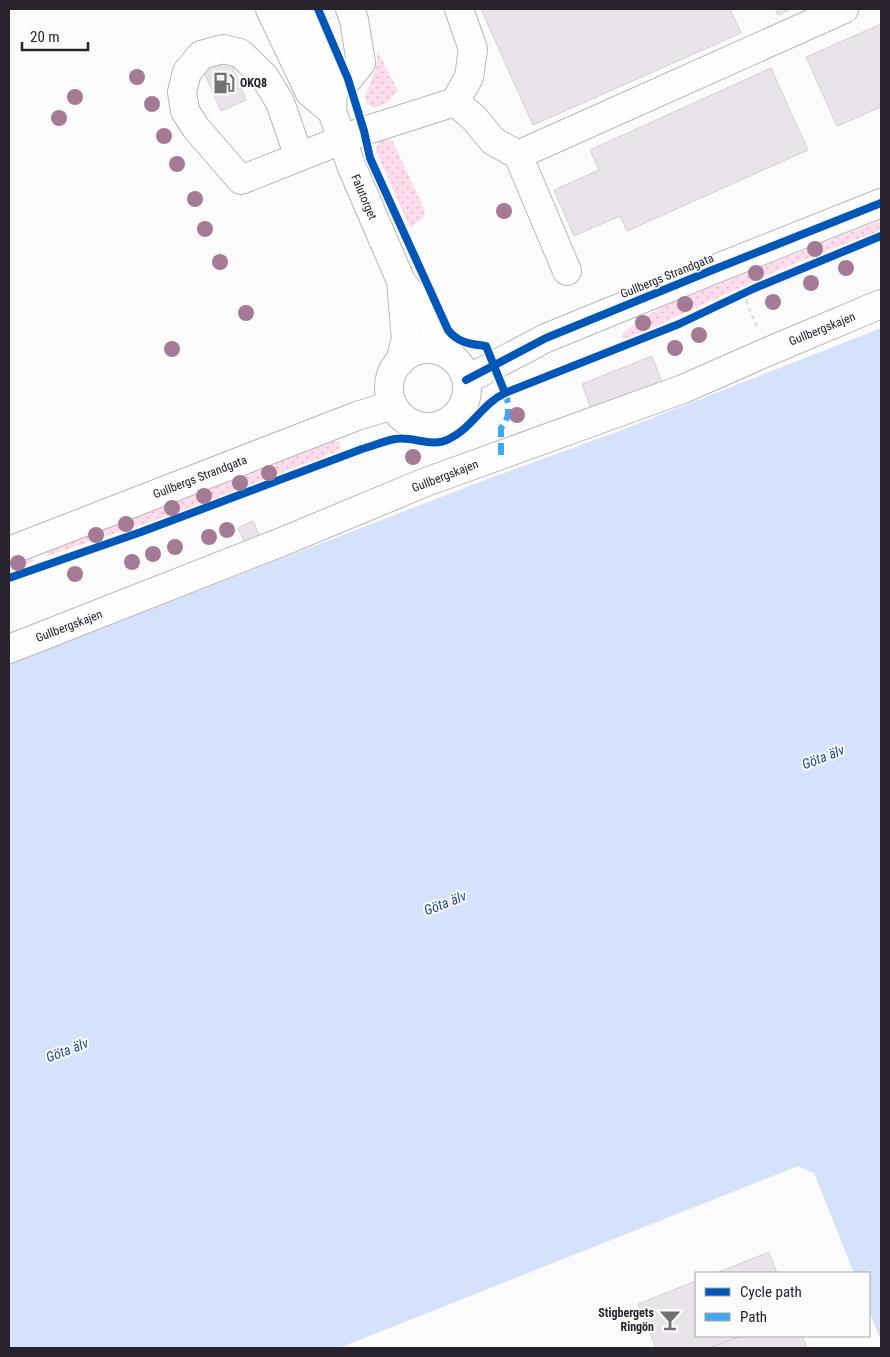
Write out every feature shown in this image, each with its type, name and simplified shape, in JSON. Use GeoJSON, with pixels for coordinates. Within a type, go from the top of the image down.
{"type":"FeatureCollection","features":[{"type":"Feature","properties":{"kind":"street"},"geometry":{"type":"LineString","coordinates":[[270,9],[310,93],[332,100],[361,63],[354,20],[350,9]]}},
{"type":"Feature","properties":{"kind":"street","name":"Falutorget"},"geometry":{"type":"LineString","coordinates":[[297,9],[311,38],[351,165],[401,280],[417,302],[448,355]]}},
{"type":"Feature","properties":{"kind":"street"},"geometry":{"type":"LineString","coordinates":[[299,157],[280,102],[264,76],[240,53],[223,50],[201,55],[187,72],[182,92],[185,111],[196,128],[241,180],[342,140],[364,130],[455,102],[470,77],[473,49],[459,9]]}},
{"type":"Feature","properties":{"kind":"street"},"geometry":{"type":"LineString","coordinates":[[518,156],[844,9]]}},
{"type":"Feature","properties":{"kind":"street"},"geometry":{"type":"LineString","coordinates":[[455,102],[474,118],[493,141],[518,156],[567,271]]}},
{"type":"Feature","properties":{"kind":"street","name":"Gullbergs Strandgata"},"geometry":{"type":"LineString","coordinates":[[466,380],[564,330],[881,203]]}},
{"type":"Feature","properties":{"kind":"street","name":"Falutorget"},"geometry":{"type":"LineString","coordinates":[[400,362],[406,339],[401,280]]}},
{"type":"Feature","properties":{"kind":"street","name":"Gullbergskajen"},"geometry":{"type":"LineString","coordinates":[[9,649],[284,541],[426,482],[683,389],[881,304]]}},
{"type":"Feature","properties":{"kind":"street"},"geometry":{"type":"LineString","coordinates":[[423,350],[436,350],[448,355],[462,369],[466,380],[467,395],[463,406],[455,416],[439,426],[427,427],[409,422],[400,415],[393,405],[389,392],[390,379],[400,362],[410,354],[423,350]]}},
{"type":"Feature","properties":{"kind":"street","name":"Gullbergs Strandgata"},"geometry":{"type":"LineString","coordinates":[[9,551],[348,420],[393,405]]}},
{"type":"Feature","properties":{"kind":"path"},"geometry":{"type":"LineString","coordinates":[[743,293],[767,352]]}},
{"type":"Feature","properties":{"kind":"shaded area"},"geometry":{"type":"Polygon","coordinates":[[[378,52],[398,91],[387,103],[372,107],[367,103],[365,96],[376,69],[378,52]]]}},
{"type":"Feature","properties":{"kind":"shaded area"},"geometry":{"type":"Polygon","coordinates":[[[386,133],[393,142],[425,211],[424,217],[410,228],[376,151],[379,136],[386,133]]]}},
{"type":"Feature","properties":{"kind":"shaded area"},"geometry":{"type":"Polygon","coordinates":[[[881,220],[881,231],[788,266],[628,338],[621,337],[626,330],[661,307],[881,220]]]}},
{"type":"Feature","properties":{"kind":"shaded area"},"geometry":{"type":"Polygon","coordinates":[[[330,440],[339,441],[341,448],[333,453],[177,513],[47,556],[45,551],[330,440]]]}},
{"type":"Feature","properties":{"kind":"shaded area"},"geometry":{"type":"Polygon","coordinates":[[[32,555],[34,561],[9,571],[9,564],[32,555]]]}},
{"type":"Feature","properties":{"kind":"water","name":"Göta älv"},"geometry":{"type":"Polygon","coordinates":[[[881,328],[881,1341],[870,1313],[870,1272],[854,1272],[814,1173],[798,1166],[339,1348],[9,1348],[9,664],[485,480],[614,433],[881,328]]]}},
{"type":"Feature","properties":{"kind":"building"},"geometry":{"type":"Polygon","coordinates":[[[481,9],[730,9],[741,33],[533,125],[481,9]]]}},
{"type":"Feature","properties":{"kind":"building"},"geometry":{"type":"Polygon","coordinates":[[[775,9],[791,9],[778,15],[775,9]]]}},
{"type":"Feature","properties":{"kind":"building"},"geometry":{"type":"Polygon","coordinates":[[[881,24],[881,107],[837,126],[806,57],[881,24]]]}},
{"type":"Feature","properties":{"kind":"building"},"geometry":{"type":"Polygon","coordinates":[[[229,59],[246,100],[221,111],[203,70],[229,59]]]}},
{"type":"Feature","properties":{"kind":"building"},"geometry":{"type":"Polygon","coordinates":[[[771,68],[808,150],[627,231],[620,216],[574,236],[554,190],[599,170],[590,150],[771,68]]]}},
{"type":"Feature","properties":{"kind":"building"},"geometry":{"type":"Polygon","coordinates":[[[652,356],[663,385],[593,413],[582,384],[652,356]]]}},
{"type":"Feature","properties":{"kind":"building"},"geometry":{"type":"Polygon","coordinates":[[[253,521],[261,539],[246,545],[238,528],[253,521]]]}},
{"type":"Feature","properties":{"kind":"building"},"geometry":{"type":"Polygon","coordinates":[[[769,1252],[777,1272],[719,1272],[769,1252]]]}},
{"type":"Feature","properties":{"kind":"building","name":"Stigbergets Ringön"},"geometry":{"type":"Polygon","coordinates":[[[695,1281],[695,1337],[738,1337],[709,1348],[656,1348],[638,1304],[695,1281]]]}},
{"type":"Feature","properties":{"kind":"building"},"geometry":{"type":"Polygon","coordinates":[[[738,1337],[802,1337],[807,1348],[709,1348],[738,1337]]]}},
{"type":"Feature","properties":{"kind":"marked path"},"geometry":{"type":"LineString","coordinates":[[501,455],[501,428],[508,414],[508,403],[504,389]]}},
{"type":"Feature","properties":{"kind":"cycle path"},"geometry":{"type":"LineString","coordinates":[[318,9],[348,79],[370,158],[448,330],[460,340],[486,346],[505,393]]}},
{"type":"Feature","properties":{"kind":"cycle path"},"geometry":{"type":"LineString","coordinates":[[466,380],[546,338],[881,203]]}},
{"type":"Feature","properties":{"kind":"cycle path"},"geometry":{"type":"LineString","coordinates":[[9,578],[141,532],[383,442],[395,439],[429,442],[449,439],[464,429],[490,403],[505,393],[679,324],[755,288],[881,236]]}},
{"type":"Feature","properties":{"kind":"place","name":"OKQ8"},"geometry":{"type":"Point","coordinates":[224,83]}},
{"type":"Feature","properties":{"kind":"place","name":"Stigbergets Ringön"},"geometry":{"type":"Point","coordinates":[670,1320]}}]}
